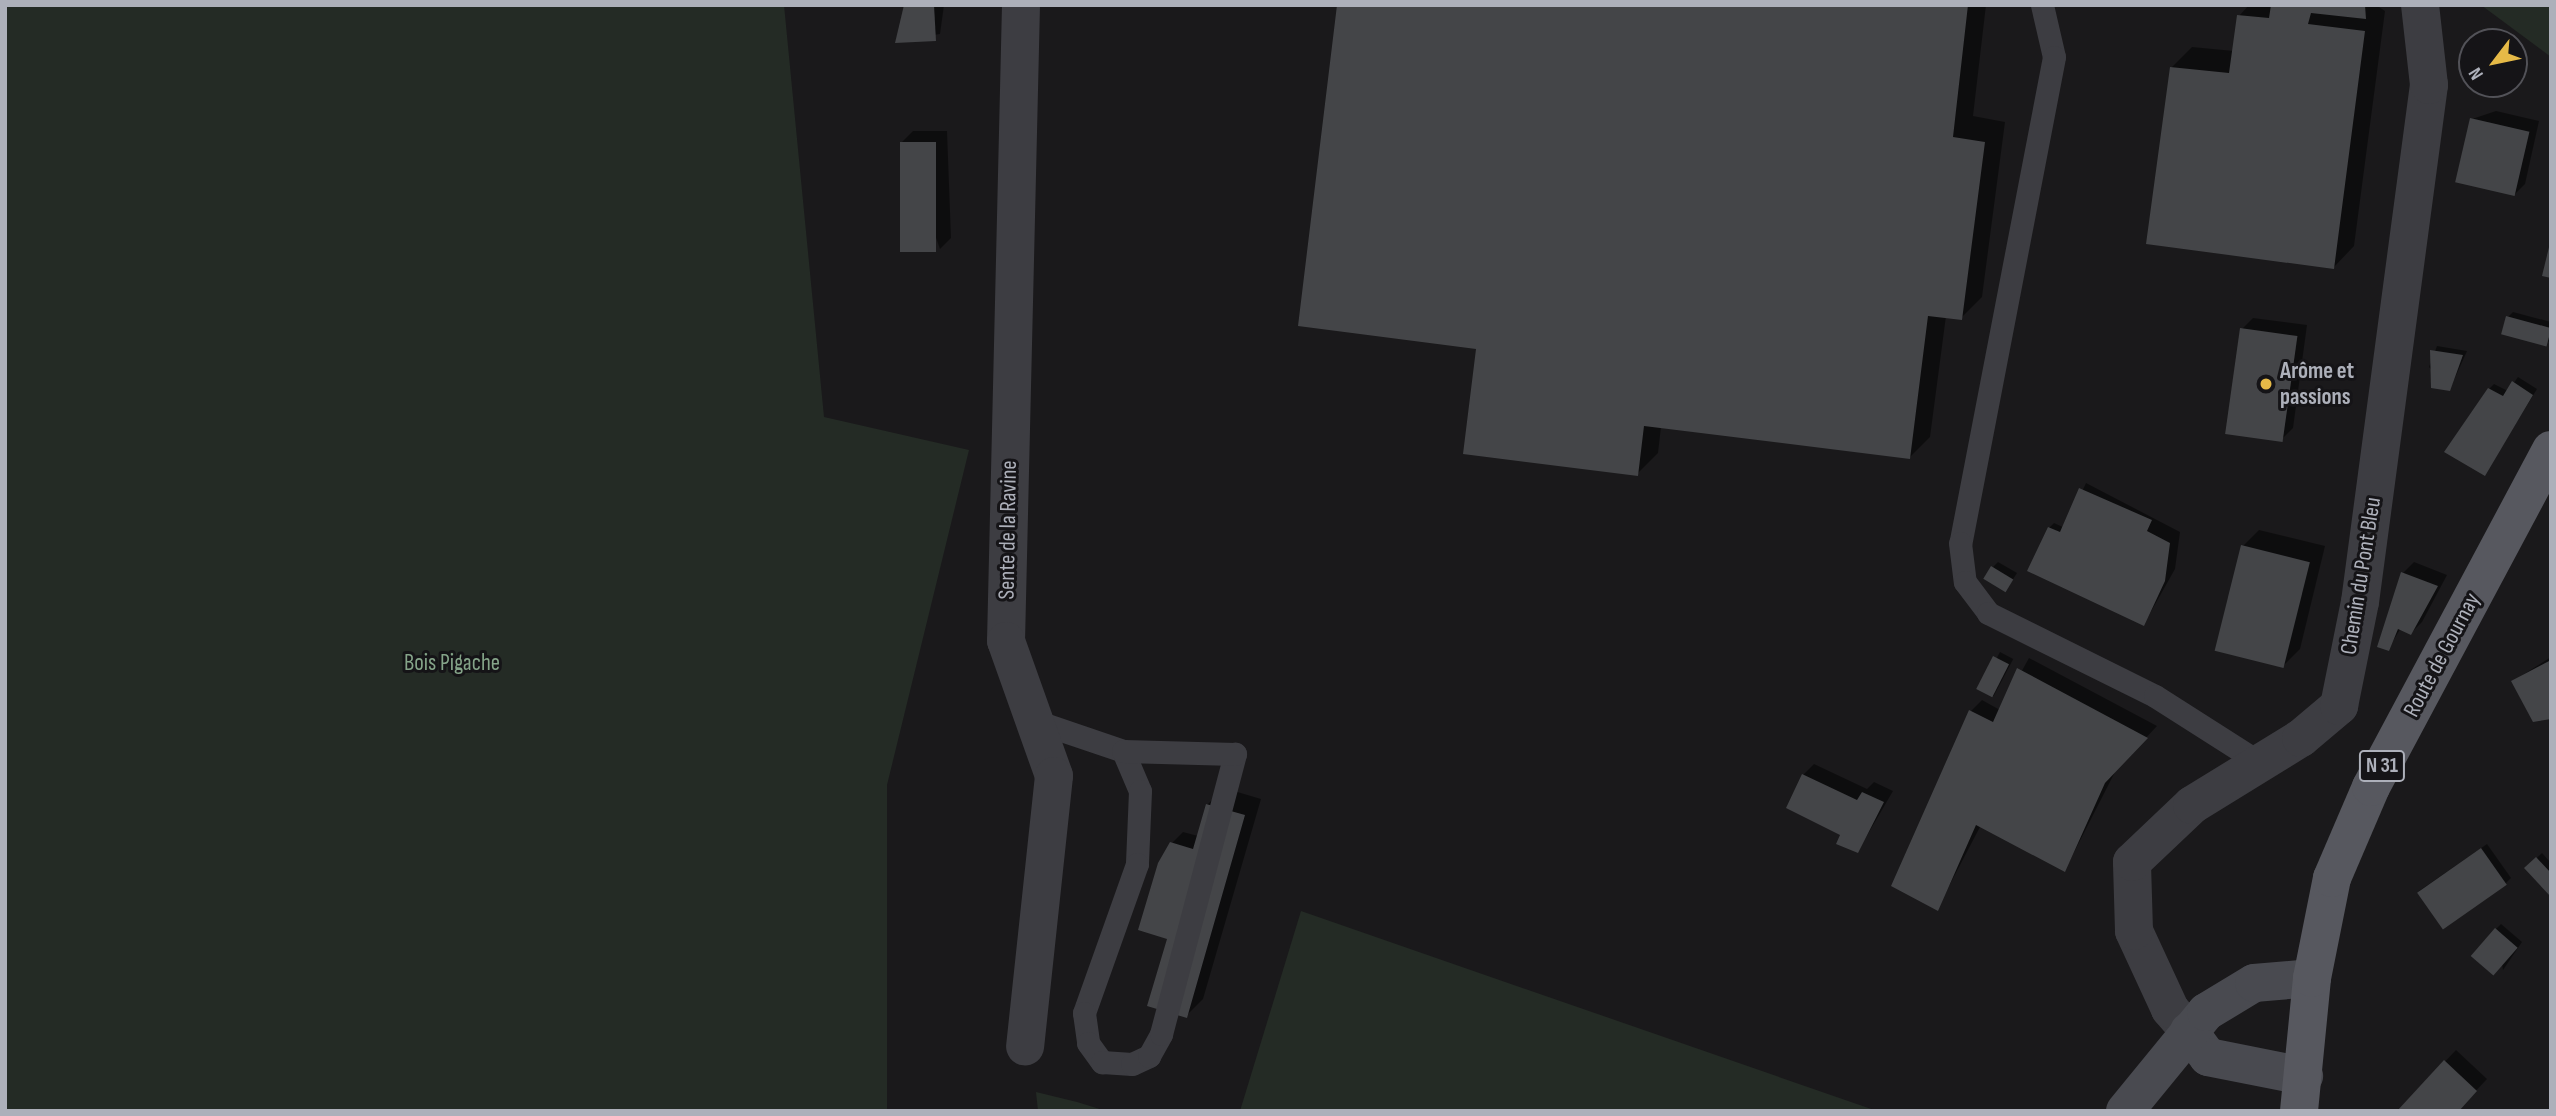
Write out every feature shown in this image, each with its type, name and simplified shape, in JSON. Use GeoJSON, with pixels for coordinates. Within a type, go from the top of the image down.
{"type":"FeatureCollection","features":[{"type":"Feature","properties":{"kind":"main road","name":"Route de Gournay"},"geometry":{"type":"LineString","coordinates":[[2302,1093],[2312,978],[2332,878],[2371,787],[2551,450]]}},
{"type":"Feature","properties":{"kind":"main road"},"geometry":{"type":"LineString","coordinates":[[2126,1111],[2189,1031],[2254,983],[2312,978]]}},
{"type":"Feature","properties":{"kind":"main road"},"geometry":{"type":"LineString","coordinates":[[2189,1031],[2208,1057],[2302,1093]]}},
{"type":"Feature","properties":{"kind":"street","name":"Sente de la Ravine"},"geometry":{"type":"LineString","coordinates":[[1021,5],[1006,641],[1054,776],[1025,1046]]}},
{"type":"Feature","properties":{"kind":"street","name":"Chemin du Pont Bleu"},"geometry":{"type":"LineString","coordinates":[[2189,1031],[2170,1009],[2134,931],[2132,862],[2192,805],[2260,763],[2339,706],[2360,602],[2429,85],[2420,5]]}},
{"type":"Feature","properties":{"kind":"lane"},"geometry":{"type":"LineString","coordinates":[[2042,5],[2054,57],[1960,543],[1965,582],[1988,613],[2155,696],[2260,763]]}},
{"type":"Feature","properties":{"kind":"lane"},"geometry":{"type":"LineString","coordinates":[[1035,722],[1123,751],[1235,754],[1161,1034],[1149,1056],[1132,1064],[1102,1062],[1088,1043],[1084,1013],[1137,864],[1140,791],[1123,751]]}},
{"type":"Feature","properties":{"kind":"green space","name":"Bois Pigache"},"geometry":{"type":"Polygon","coordinates":[[[5,5],[784,5],[824,417],[969,450],[887,785],[887,1111],[5,1111],[5,5]]]}},
{"type":"Feature","properties":{"kind":"green space"},"geometry":{"type":"Polygon","coordinates":[[[2481,5],[2551,5],[2551,57],[2528,40],[2528,28],[2512,28],[2481,5]]]}},
{"type":"Feature","properties":{"kind":"green space"},"geometry":{"type":"Polygon","coordinates":[[[1301,911],[1877,1111],[1240,1111],[1301,911]]]}},
{"type":"Feature","properties":{"kind":"green space"},"geometry":{"type":"Polygon","coordinates":[[[1036,1092],[1077,1102],[1106,1111],[1038,1111],[1036,1092]]]}},
{"type":"Feature","properties":{"kind":"building"},"geometry":{"type":"Polygon","coordinates":[[[904,5],[934,5],[936,41],[895,43],[904,5]]]}},
{"type":"Feature","properties":{"kind":"building"},"geometry":{"type":"Polygon","coordinates":[[[1337,5],[1968,5],[1953,137],[1985,142],[1962,320],[1928,316],[1910,459],[1644,426],[1638,476],[1463,454],[1476,349],[1298,326],[1337,5]]]}},
{"type":"Feature","properties":{"kind":"building"},"geometry":{"type":"Polygon","coordinates":[[[2271,5],[2365,5],[2366,19],[2311,13],[2308,24],[2365,31],[2334,269],[2146,244],[2170,67],[2229,73],[2237,15],[2269,18],[2271,5]]]}},
{"type":"Feature","properties":{"kind":"building"},"geometry":{"type":"Polygon","coordinates":[[[2470,118],[2529,132],[2515,196],[2455,182],[2470,118]]]}},
{"type":"Feature","properties":{"kind":"building"},"geometry":{"type":"Polygon","coordinates":[[[900,142],[936,142],[936,252],[900,252],[900,142]]]}},
{"type":"Feature","properties":{"kind":"building"},"geometry":{"type":"Polygon","coordinates":[[[2551,243],[2551,278],[2542,276],[2551,243]]]}},
{"type":"Feature","properties":{"kind":"building"},"geometry":{"type":"Polygon","coordinates":[[[2506,316],[2551,328],[2546,347],[2501,334],[2506,316]]]}},
{"type":"Feature","properties":{"kind":"building"},"geometry":{"type":"Polygon","coordinates":[[[2240,328],[2297,336],[2283,442],[2225,434],[2240,328]]]}},
{"type":"Feature","properties":{"kind":"building"},"geometry":{"type":"Polygon","coordinates":[[[2430,350],[2463,355],[2450,391],[2431,388],[2430,350]]]}},
{"type":"Feature","properties":{"kind":"building"},"geometry":{"type":"Polygon","coordinates":[[[2512,381],[2533,395],[2485,476],[2444,452],[2488,388],[2503,396],[2512,381]]]}},
{"type":"Feature","properties":{"kind":"building"},"geometry":{"type":"Polygon","coordinates":[[[2079,488],[2152,520],[2147,531],[2170,543],[2165,581],[2144,626],[2027,571],[2048,527],[2060,532],[2079,488]]]}},
{"type":"Feature","properties":{"kind":"building"},"geometry":{"type":"Polygon","coordinates":[[[2241,545],[2310,562],[2284,668],[2215,651],[2241,545]]]}},
{"type":"Feature","properties":{"kind":"building"},"geometry":{"type":"Polygon","coordinates":[[[1991,566],[2013,579],[2006,592],[1983,579],[1991,566]]]}},
{"type":"Feature","properties":{"kind":"building"},"geometry":{"type":"Polygon","coordinates":[[[2401,572],[2438,586],[2411,635],[2398,629],[2389,651],[2377,647],[2401,572]]]}},
{"type":"Feature","properties":{"kind":"building"},"geometry":{"type":"Polygon","coordinates":[[[1993,656],[2009,664],[1992,697],[1976,689],[1993,656]]]}},
{"type":"Feature","properties":{"kind":"building"},"geometry":{"type":"Polygon","coordinates":[[[2551,660],[2551,719],[2533,722],[2511,681],[2551,660]]]}},
{"type":"Feature","properties":{"kind":"building"},"geometry":{"type":"Polygon","coordinates":[[[2017,668],[2148,738],[2105,783],[2065,872],[1976,825],[1938,911],[1891,886],[1969,710],[1993,722],[2017,668]]]}},
{"type":"Feature","properties":{"kind":"building"},"geometry":{"type":"Polygon","coordinates":[[[1802,774],[1857,800],[1862,792],[1884,802],[1858,853],[1836,844],[1840,835],[1786,808],[1802,774]]]}},
{"type":"Feature","properties":{"kind":"building"},"geometry":{"type":"Polygon","coordinates":[[[1206,804],[1245,815],[1187,1018],[1147,1006],[1167,939],[1138,930],[1158,863],[1170,842],[1193,849],[1206,804]]]}},
{"type":"Feature","properties":{"kind":"building"},"geometry":{"type":"Polygon","coordinates":[[[2481,848],[2507,885],[2443,930],[2417,893],[2481,848]]]}},
{"type":"Feature","properties":{"kind":"building"},"geometry":{"type":"Polygon","coordinates":[[[2536,857],[2551,873],[2551,897],[2524,868],[2536,857]]]}},
{"type":"Feature","properties":{"kind":"building"},"geometry":{"type":"Polygon","coordinates":[[[2495,928],[2518,948],[2493,976],[2471,956],[2495,928]]]}},
{"type":"Feature","properties":{"kind":"building"},"geometry":{"type":"Polygon","coordinates":[[[2444,1060],[2477,1091],[2459,1111],[2397,1111],[2444,1060]]]}},
{"type":"Feature","properties":{"kind":"place","name":"Arôme et passions"},"geometry":{"type":"Point","coordinates":[2266,384]}}]}
